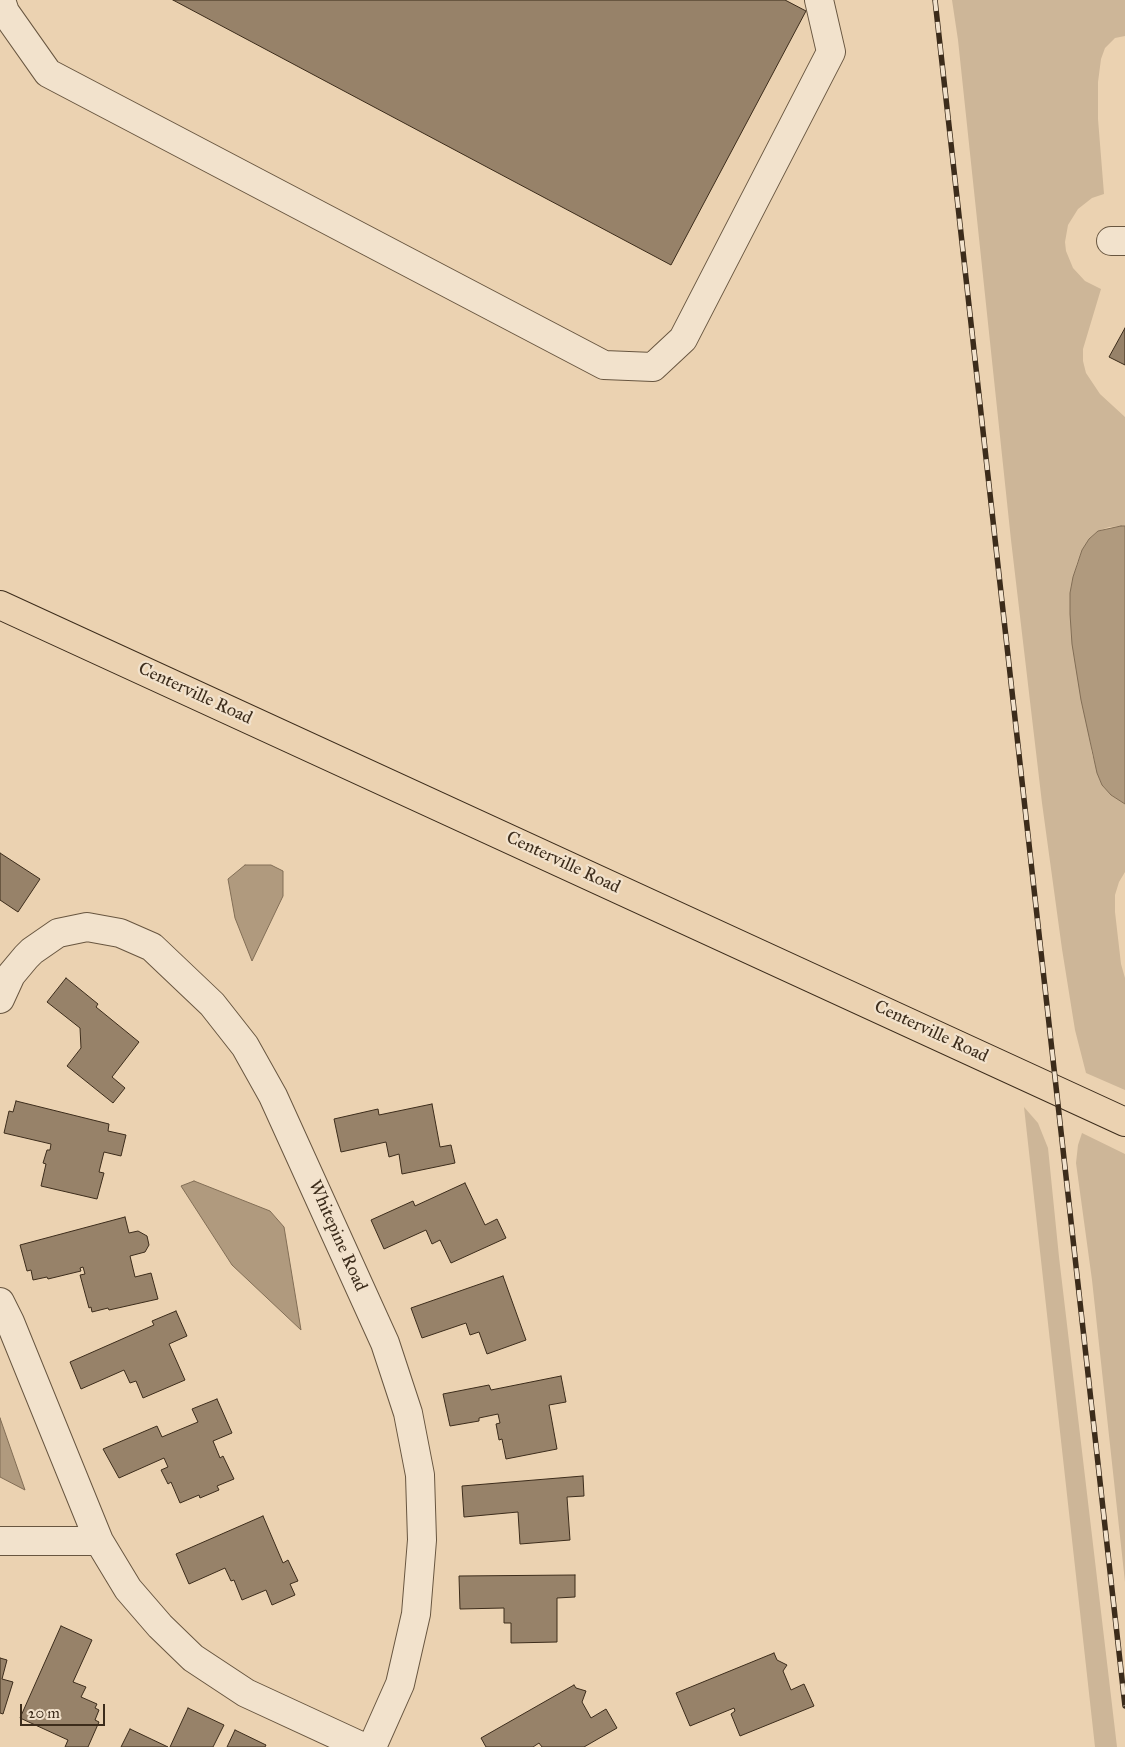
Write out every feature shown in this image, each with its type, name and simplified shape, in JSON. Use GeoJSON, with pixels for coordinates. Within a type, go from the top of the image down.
{"type":"FeatureCollection","features":[{"type":"Feature","properties":{"kind":"main road","name":"Centerville Road"},"geometry":{"type":"LineString","coordinates":[[0,605],[1125,1122]]}},
{"type":"Feature","properties":{"kind":"street"},"geometry":{"type":"LineString","coordinates":[[1,0],[4,12],[48,73],[604,365],[653,367],[683,339],[831,52],[818,0]]}},
{"type":"Feature","properties":{"kind":"street","name":"Whitepine Road"},"geometry":{"type":"LineString","coordinates":[[0,999],[11,975],[26,957],[58,933],[87,927],[120,933],[152,947],[212,1004],[245,1046],[273,1096],[385,1343],[408,1413],[420,1475],[422,1540],[416,1614],[400,1684],[372,1747]]}},
{"type":"Feature","properties":{"kind":"street"},"geometry":{"type":"LineString","coordinates":[[0,1302],[10,1322],[99,1541],[128,1589],[160,1626],[193,1658],[246,1693],[363,1747]]}},
{"type":"Feature","properties":{"kind":"street"},"geometry":{"type":"LineString","coordinates":[[0,1541],[99,1541]]}},
{"type":"Feature","properties":{"kind":"shaded area"},"geometry":{"type":"Polygon","coordinates":[[[952,0],[1125,0],[1125,36],[1115,38],[1105,48],[1101,59],[1098,82],[1098,119],[1104,194],[1092,198],[1078,209],[1068,225],[1065,242],[1066,251],[1073,268],[1085,281],[1101,289],[1083,349],[1086,373],[1100,394],[1125,417],[1125,526],[1109,527],[1098,531],[1089,539],[1077,563],[1070,593],[1092,754],[1102,785],[1111,795],[1125,804],[1125,872],[1119,882],[1115,895],[1115,912],[1121,964],[1125,978],[1125,1090],[1086,1073],[1075,1030],[1062,949],[1042,803],[1011,540],[958,40],[952,0]]]}},
{"type":"Feature","properties":{"kind":"shaded area"},"geometry":{"type":"Polygon","coordinates":[[[1125,526],[1125,804],[1111,795],[1102,785],[1097,773],[1081,700],[1072,644],[1070,614],[1070,593],[1073,577],[1082,550],[1089,539],[1098,531],[1125,526]]]}},
{"type":"Feature","properties":{"kind":"shaded area"},"geometry":{"type":"Polygon","coordinates":[[[245,865],[271,865],[283,871],[283,896],[252,961],[235,918],[228,879],[245,865]]]}},
{"type":"Feature","properties":{"kind":"shaded area"},"geometry":{"type":"Polygon","coordinates":[[[1024,1107],[1038,1123],[1048,1148],[1059,1257],[1117,1747],[1095,1747],[1024,1107]]]}},
{"type":"Feature","properties":{"kind":"shaded area"},"geometry":{"type":"Polygon","coordinates":[[[1082,1133],[1125,1154],[1125,1582],[1092,1280],[1076,1163],[1078,1145],[1082,1133]]]}},
{"type":"Feature","properties":{"kind":"shaded area"},"geometry":{"type":"Polygon","coordinates":[[[194,1181],[270,1211],[284,1227],[301,1330],[232,1265],[181,1186],[194,1181]]]}},
{"type":"Feature","properties":{"kind":"shaded area"},"geometry":{"type":"Polygon","coordinates":[[[0,1418],[25,1490],[0,1477],[0,1418]]]}},
{"type":"Feature","properties":{"kind":"building"},"geometry":{"type":"Polygon","coordinates":[[[173,0],[785,0],[806,11],[671,265],[173,0]]]}},
{"type":"Feature","properties":{"kind":"building"},"geometry":{"type":"Polygon","coordinates":[[[1125,328],[1125,365],[1109,357],[1125,328]]]}},
{"type":"Feature","properties":{"kind":"building"},"geometry":{"type":"Polygon","coordinates":[[[0,853],[40,879],[18,912],[0,900],[0,853]]]}},
{"type":"Feature","properties":{"kind":"building"},"geometry":{"type":"Polygon","coordinates":[[[66,978],[98,1004],[96,1007],[139,1042],[112,1077],[125,1088],[113,1103],[67,1066],[81,1048],[80,1028],[47,1002],[66,978]]]}},
{"type":"Feature","properties":{"kind":"building"},"geometry":{"type":"Polygon","coordinates":[[[16,1101],[109,1124],[108,1131],[126,1135],[121,1156],[104,1152],[99,1172],[104,1173],[97,1199],[41,1186],[46,1164],[43,1163],[51,1144],[4,1133],[9,1111],[13,1112],[16,1101]]]}},
{"type":"Feature","properties":{"kind":"building"},"geometry":{"type":"Polygon","coordinates":[[[432,1104],[440,1147],[451,1145],[455,1163],[402,1174],[399,1154],[389,1157],[386,1142],[341,1152],[334,1119],[378,1109],[379,1115],[432,1104]]]}},
{"type":"Feature","properties":{"kind":"building"},"geometry":{"type":"Polygon","coordinates":[[[465,1183],[485,1225],[497,1219],[506,1238],[451,1263],[440,1240],[432,1244],[426,1230],[384,1249],[371,1220],[413,1201],[415,1206],[465,1183]]]}},
{"type":"Feature","properties":{"kind":"building"},"geometry":{"type":"Polygon","coordinates":[[[125,1217],[129,1233],[138,1231],[147,1236],[149,1245],[145,1252],[130,1256],[135,1277],[151,1273],[158,1299],[92,1312],[91,1307],[89,1308],[80,1275],[85,1274],[83,1267],[80,1268],[81,1271],[48,1279],[47,1277],[33,1280],[31,1270],[27,1271],[20,1245],[125,1217]]]}},
{"type":"Feature","properties":{"kind":"building"},"geometry":{"type":"Polygon","coordinates":[[[503,1276],[526,1340],[487,1354],[479,1332],[470,1335],[466,1323],[422,1338],[411,1308],[503,1276]]]}},
{"type":"Feature","properties":{"kind":"building"},"geometry":{"type":"Polygon","coordinates":[[[176,1311],[187,1336],[169,1344],[185,1380],[143,1398],[136,1381],[130,1383],[124,1370],[81,1389],[70,1362],[154,1325],[152,1321],[176,1311]]]}},
{"type":"Feature","properties":{"kind":"building"},"geometry":{"type":"Polygon","coordinates":[[[561,1376],[566,1402],[549,1405],[557,1449],[506,1459],[502,1439],[499,1440],[496,1424],[500,1423],[498,1414],[479,1418],[479,1421],[450,1426],[443,1394],[489,1385],[491,1390],[561,1376]]]}},
{"type":"Feature","properties":{"kind":"building"},"geometry":{"type":"Polygon","coordinates":[[[217,1399],[232,1433],[213,1441],[220,1458],[223,1456],[234,1479],[217,1486],[219,1490],[200,1498],[199,1495],[180,1503],[171,1482],[168,1484],[161,1470],[168,1467],[164,1458],[119,1478],[103,1449],[157,1426],[162,1437],[198,1422],[192,1409],[217,1399]]]}},
{"type":"Feature","properties":{"kind":"building"},"geometry":{"type":"Polygon","coordinates":[[[583,1476],[584,1496],[567,1497],[570,1540],[520,1544],[518,1512],[464,1517],[462,1486],[583,1476]]]}},
{"type":"Feature","properties":{"kind":"building"},"geometry":{"type":"Polygon","coordinates":[[[263,1516],[283,1563],[288,1560],[298,1581],[290,1584],[295,1595],[272,1605],[266,1590],[242,1600],[234,1580],[231,1581],[225,1568],[189,1584],[176,1554],[263,1516]]]}},
{"type":"Feature","properties":{"kind":"building"},"geometry":{"type":"Polygon","coordinates":[[[575,1575],[575,1597],[557,1598],[557,1642],[511,1643],[511,1623],[504,1623],[504,1608],[460,1609],[459,1576],[575,1575]]]}},
{"type":"Feature","properties":{"kind":"building"},"geometry":{"type":"Polygon","coordinates":[[[61,1626],[92,1640],[73,1682],[86,1687],[81,1697],[97,1704],[95,1708],[99,1710],[95,1720],[99,1722],[88,1747],[65,1747],[68,1740],[20,1718],[61,1626]]]}},
{"type":"Feature","properties":{"kind":"building"},"geometry":{"type":"Polygon","coordinates":[[[774,1653],[777,1660],[787,1665],[783,1671],[791,1690],[804,1684],[814,1706],[740,1736],[731,1714],[735,1711],[734,1708],[690,1726],[676,1693],[774,1653]]]}},
{"type":"Feature","properties":{"kind":"building"},"geometry":{"type":"Polygon","coordinates":[[[0,1658],[7,1660],[2,1679],[13,1682],[3,1714],[0,1713],[0,1658]]]}},
{"type":"Feature","properties":{"kind":"building"},"geometry":{"type":"Polygon","coordinates":[[[574,1685],[576,1688],[586,1691],[582,1702],[591,1718],[606,1709],[617,1728],[584,1747],[542,1747],[539,1743],[533,1747],[486,1747],[481,1738],[574,1685]]]}},
{"type":"Feature","properties":{"kind":"building"},"geometry":{"type":"Polygon","coordinates":[[[188,1708],[224,1725],[213,1747],[170,1747],[188,1708]]]}},
{"type":"Feature","properties":{"kind":"building"},"geometry":{"type":"Polygon","coordinates":[[[130,1729],[168,1747],[121,1747],[130,1729]]]}},
{"type":"Feature","properties":{"kind":"building"},"geometry":{"type":"Polygon","coordinates":[[[235,1730],[266,1745],[265,1747],[227,1747],[235,1730]]]}},
{"type":"Feature","properties":{"kind":"railway"},"geometry":{"type":"LineString","coordinates":[[935,0],[1125,1706]]}}]}
